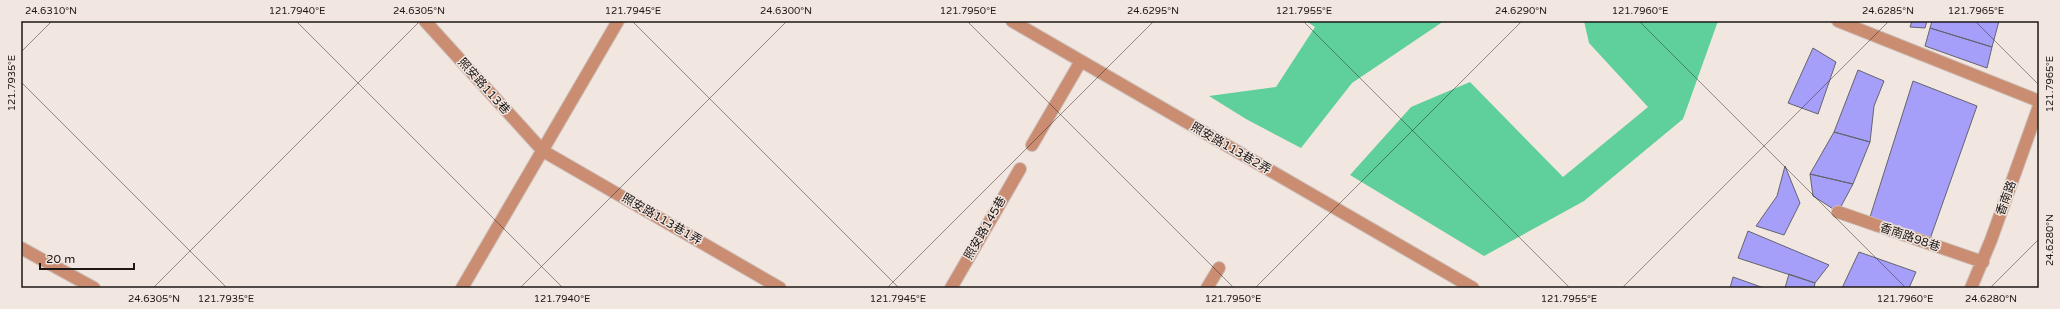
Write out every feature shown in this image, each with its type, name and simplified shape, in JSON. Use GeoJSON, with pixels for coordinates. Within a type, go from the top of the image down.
{"type":"FeatureCollection","features":[{"type":"Feature","properties":{"kind":"street","name":"照安路113巷"},"geometry":{"type":"LineString","coordinates":[[425,21],[544,151]]}},
{"type":"Feature","properties":{"kind":"street"},"geometry":{"type":"LineString","coordinates":[[604,21],[610,32]]}},
{"type":"Feature","properties":{"kind":"street"},"geometry":{"type":"LineString","coordinates":[[462,288],[544,151],[610,32],[618,21]]}},
{"type":"Feature","properties":{"kind":"street","name":"照安路113巷2弄"},"geometry":{"type":"LineString","coordinates":[[1012,21],[1473,288]]}},
{"type":"Feature","properties":{"kind":"street"},"geometry":{"type":"LineString","coordinates":[[1838,21],[2039,101]]}},
{"type":"Feature","properties":{"kind":"street"},"geometry":{"type":"LineString","coordinates":[[1032,145],[1081,61]]}},
{"type":"Feature","properties":{"kind":"street","name":"香南路"},"geometry":{"type":"LineString","coordinates":[[1971,288],[1982,262],[2039,106]]}},
{"type":"Feature","properties":{"kind":"street","name":"照安路113巷1弄"},"geometry":{"type":"LineString","coordinates":[[544,151],[780,288]]}},
{"type":"Feature","properties":{"kind":"street","name":"照安路145巷"},"geometry":{"type":"LineString","coordinates":[[951,288],[1020,169]]}},
{"type":"Feature","properties":{"kind":"street","name":"香南路98巷"},"geometry":{"type":"LineString","coordinates":[[1838,212],[1982,262]]}},
{"type":"Feature","properties":{"kind":"street"},"geometry":{"type":"LineString","coordinates":[[23,252],[94,288]]}},
{"type":"Feature","properties":{"kind":"street"},"geometry":{"type":"LineString","coordinates":[[1207,288],[1219,268]]}},
{"type":"Feature","properties":{"kind":"green space"},"geometry":{"type":"Polygon","coordinates":[[[1306,21],[1444,21],[1352,83],[1301,148],[1246,119],[1209,96],[1276,87],[1315,27],[1306,21]]]}},
{"type":"Feature","properties":{"kind":"green space"},"geometry":{"type":"Polygon","coordinates":[[[1584,21],[1718,21],[1683,119],[1584,201],[1484,256],[1350,175],[1411,107],[1470,82],[1563,177],[1648,107],[1589,43],[1584,21]]]}},
{"type":"Feature","properties":{"kind":"building"},"geometry":{"type":"Polygon","coordinates":[[[1912,21],[1927,21],[1925,28],[1910,27],[1912,21]]]}},
{"type":"Feature","properties":{"kind":"building"},"geometry":{"type":"Polygon","coordinates":[[[1932,21],[1999,21],[1992,47],[1930,28],[1932,21]]]}},
{"type":"Feature","properties":{"kind":"building"},"geometry":{"type":"Polygon","coordinates":[[[1930,28],[1992,47],[1987,68],[1925,46],[1930,28]]]}},
{"type":"Feature","properties":{"kind":"building"},"geometry":{"type":"Polygon","coordinates":[[[1813,48],[1836,62],[1818,114],[1788,103],[1813,48]]]}},
{"type":"Feature","properties":{"kind":"building"},"geometry":{"type":"Polygon","coordinates":[[[1858,70],[1884,81],[1874,106],[1870,142],[1834,132],[1858,70]]]}},
{"type":"Feature","properties":{"kind":"building"},"geometry":{"type":"Polygon","coordinates":[[[1913,81],[1977,106],[1930,239],[1870,217],[1913,81]]]}},
{"type":"Feature","properties":{"kind":"building"},"geometry":{"type":"Polygon","coordinates":[[[1834,132],[1870,142],[1853,184],[1810,174],[1834,132]]]}},
{"type":"Feature","properties":{"kind":"building"},"geometry":{"type":"Polygon","coordinates":[[[1785,166],[1800,203],[1784,235],[1756,226],[1777,196],[1785,166]]]}},
{"type":"Feature","properties":{"kind":"building"},"geometry":{"type":"Polygon","coordinates":[[[1810,174],[1853,184],[1838,212],[1813,196],[1810,174]]]}},
{"type":"Feature","properties":{"kind":"building"},"geometry":{"type":"Polygon","coordinates":[[[1748,231],[1829,265],[1815,283],[1738,258],[1748,231]]]}},
{"type":"Feature","properties":{"kind":"building"},"geometry":{"type":"Polygon","coordinates":[[[1859,252],[1916,272],[1909,288],[1842,288],[1859,252]]]}},
{"type":"Feature","properties":{"kind":"building"},"geometry":{"type":"Polygon","coordinates":[[[1789,274],[1815,283],[1814,288],[1785,288],[1789,274]]]}},
{"type":"Feature","properties":{"kind":"building"},"geometry":{"type":"Polygon","coordinates":[[[1733,277],[1764,288],[1730,288],[1733,277]]]}}]}
